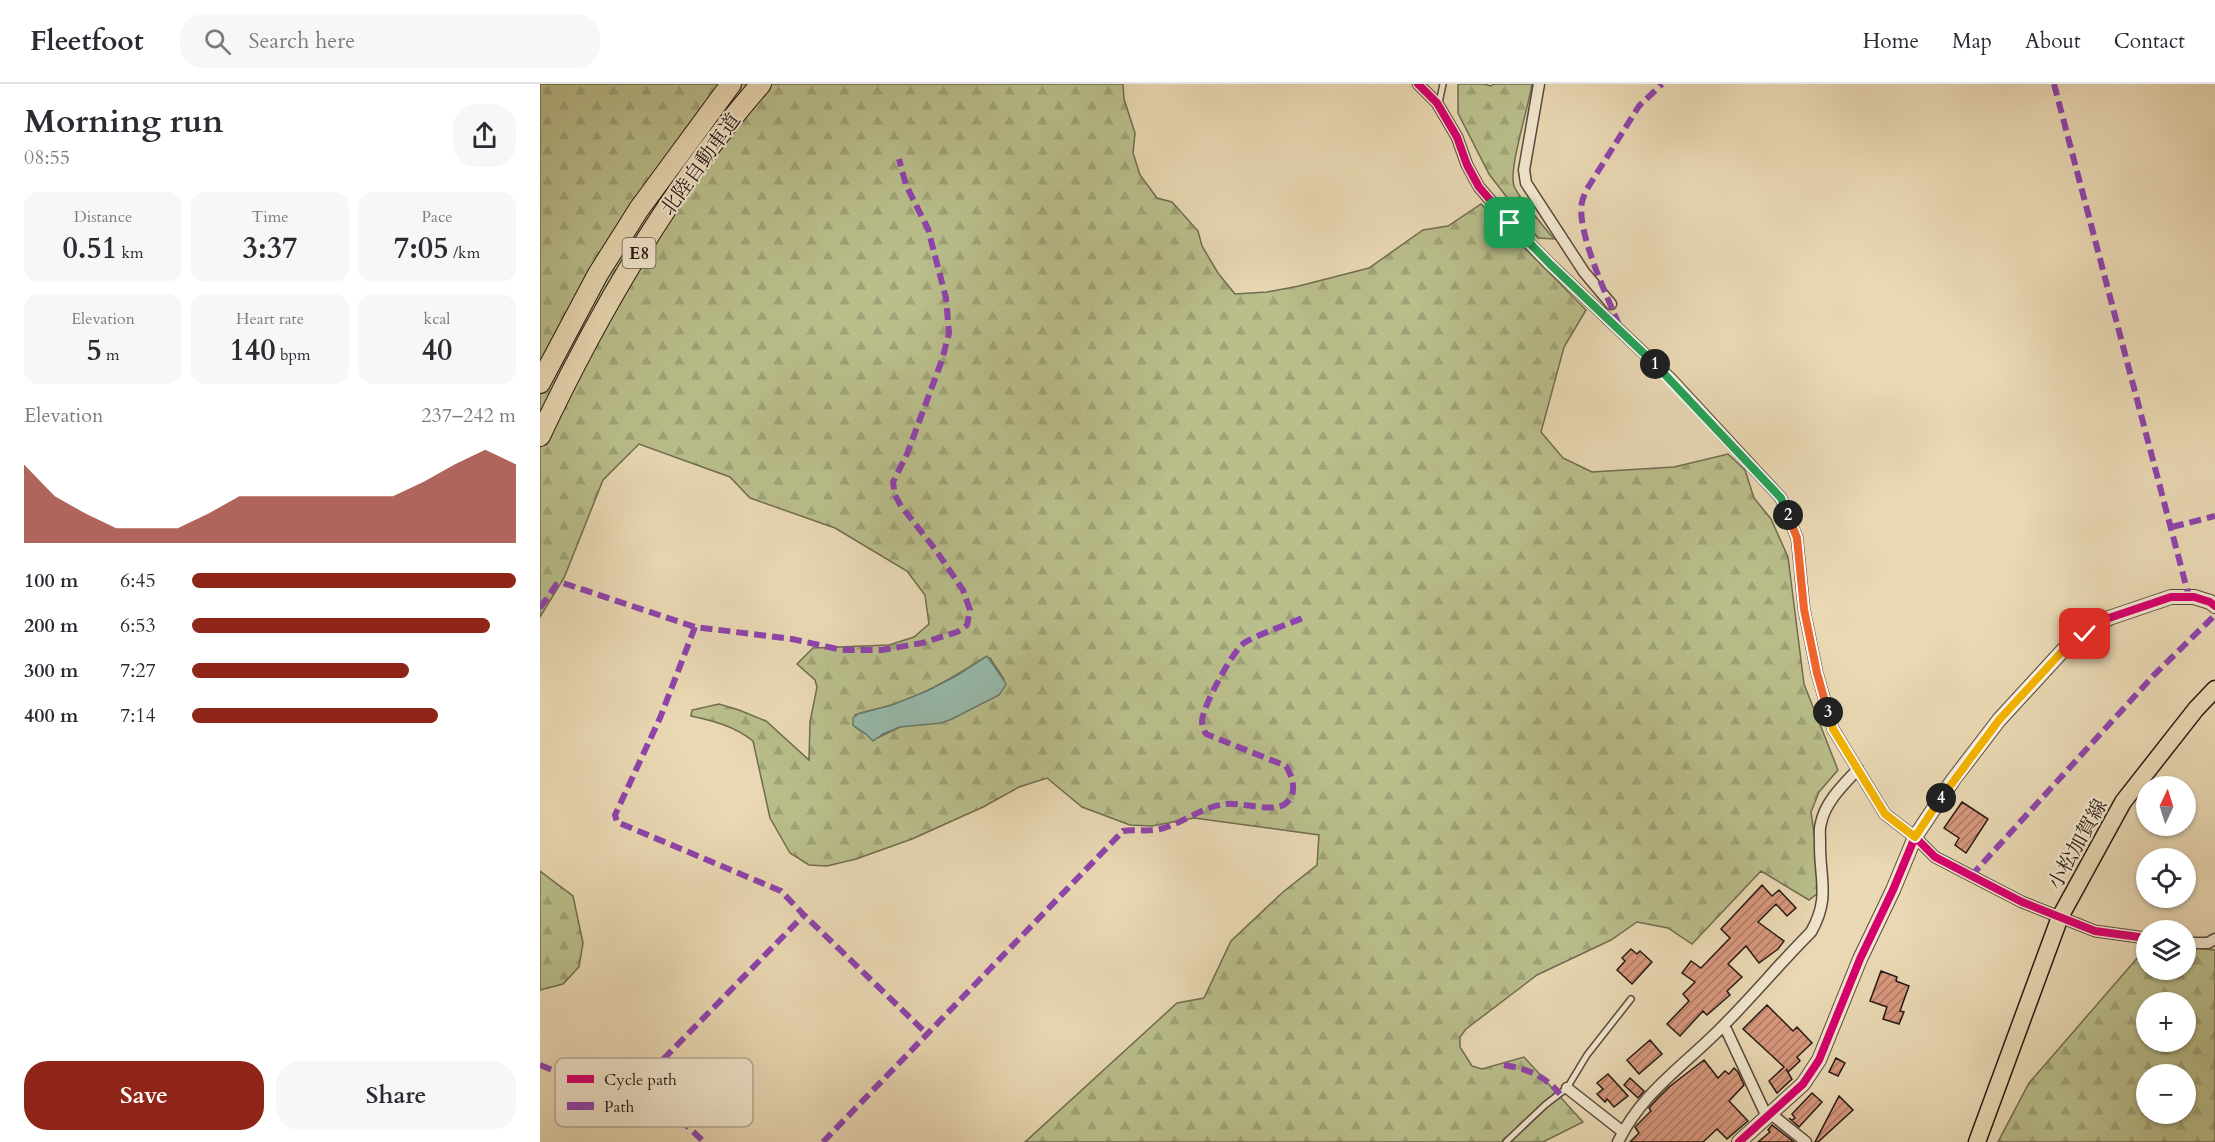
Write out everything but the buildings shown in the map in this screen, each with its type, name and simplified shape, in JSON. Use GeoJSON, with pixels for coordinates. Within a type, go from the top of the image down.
{"type":"FeatureCollection","features":[{"type":"Feature","properties":{"kind":"highway","name":"北陸自動車道"},"geometry":{"type":"LineString","coordinates":[[540,383],[598,274],[639,209],[731,84]]}},
{"type":"Feature","properties":{"kind":"highway","name":"北陸自動車道"},"geometry":{"type":"LineString","coordinates":[[540,436],[618,286],[662,216],[707,153],[761,84]]}},
{"type":"Feature","properties":{"kind":"main road","name":"小松加賀線"},"geometry":{"type":"LineString","coordinates":[[1977,1142],[2060,917],[2123,802],[2215,689]]}},
{"type":"Feature","properties":{"kind":"street"},"geometry":{"type":"LineString","coordinates":[[1418,84],[1439,106],[1457,137],[1467,165],[1479,187],[1494,205],[1551,265],[1670,378],[1781,498],[1797,538],[1804,609],[1817,673],[1833,729],[1885,814],[1915,837],[1935,857],[1962,872],[2095,931],[2136,937]]}},
{"type":"Feature","properties":{"kind":"street"},"geometry":{"type":"LineString","coordinates":[[1539,84],[1524,170],[1526,183],[1584,273],[1611,304]]}},
{"type":"Feature","properties":{"kind":"street"},"geometry":{"type":"LineString","coordinates":[[1739,1142],[1803,1084],[1819,1060],[1860,959],[1915,837],[1953,780],[1999,720],[2066,647],[2109,618],[2171,597],[2194,597],[2215,606]]}},
{"type":"Feature","properties":{"kind":"street"},"geometry":{"type":"LineString","coordinates":[[1567,1088],[1620,1137],[1632,1115],[1644,1100],[1724,1025],[1811,932],[1820,917],[1824,897],[1821,822],[1830,804],[1858,769]]}},
{"type":"Feature","properties":{"kind":"street"},"geometry":{"type":"LineString","coordinates":[[2196,943],[2208,943],[2215,939]]}},
{"type":"Feature","properties":{"kind":"street"},"geometry":{"type":"LineString","coordinates":[[1724,1025],[1769,1116],[1806,1142]]}},
{"type":"Feature","properties":{"kind":"lane"},"geometry":{"type":"LineString","coordinates":[[1439,106],[1443,84]]}},
{"type":"Feature","properties":{"kind":"lane"},"geometry":{"type":"LineString","coordinates":[[1506,1142],[1567,1088],[1587,1055],[1631,999]]}},
{"type":"Feature","properties":{"kind":"green space"},"geometry":{"type":"Polygon","coordinates":[[[540,84],[1123,84],[1124,99],[1135,133],[1133,153],[1140,175],[1157,198],[1172,202],[1198,231],[1202,246],[1218,273],[1235,294],[1267,292],[1299,286],[1369,268],[1423,230],[1448,226],[1481,204],[1586,310],[1564,347],[1541,432],[1563,458],[1592,472],[1674,467],[1728,454],[1745,470],[1754,498],[1771,519],[1788,557],[1804,684],[1838,770],[1819,792],[1811,812],[1821,883],[1818,893],[1809,900],[1761,871],[1692,944],[1668,928],[1637,922],[1611,940],[1537,975],[1466,1029],[1460,1037],[1460,1047],[1472,1066],[1482,1069],[1524,1057],[1583,1122],[1543,1142],[1025,1142],[1177,1003],[1204,998],[1231,941],[1283,892],[1317,865],[1319,835],[1194,818],[1152,826],[1130,825],[1082,807],[1047,778],[1019,787],[983,807],[912,839],[856,859],[827,866],[809,865],[790,853],[770,818],[753,741],[739,731],[691,716],[692,710],[719,704],[766,721],[809,760],[810,722],[817,687],[815,680],[797,664],[813,648],[889,645],[914,637],[929,624],[925,595],[907,571],[835,528],[750,498],[730,477],[639,444],[603,480],[564,578],[540,617],[540,84]],[[984,658],[916,696],[855,715],[855,727],[873,740],[900,727],[972,708],[999,695],[1004,679],[990,658],[984,658]]]}},
{"type":"Feature","properties":{"kind":"green space"},"geometry":{"type":"Polygon","coordinates":[[[1458,84],[1491,86],[1494,84],[1532,84],[1516,152],[1514,186],[1526,205],[1554,239],[1538,238],[1489,174],[1458,113],[1458,84]]]}},
{"type":"Feature","properties":{"kind":"green space"},"geometry":{"type":"Polygon","coordinates":[[[540,871],[573,896],[583,943],[579,967],[563,984],[540,990],[540,871]]]}},
{"type":"Feature","properties":{"kind":"green space"},"geometry":{"type":"Polygon","coordinates":[[[2196,948],[2215,950],[2215,1142],[1998,1142],[2029,1083],[2136,960],[2136,980],[2196,980],[2196,948]]]}},
{"type":"Feature","properties":{"kind":"shaded area"},"geometry":{"type":"Polygon","coordinates":[[[987,656],[1006,685],[999,695],[952,719],[941,723],[900,727],[873,741],[853,725],[853,718],[858,714],[892,705],[927,691],[987,656]]]}},
{"type":"Feature","properties":{"kind":"marked path"},"geometry":{"type":"LineString","coordinates":[[1619,325],[1588,246],[1581,214],[1582,202],[1587,189],[1639,106],[1662,84]]}},
{"type":"Feature","properties":{"kind":"marked path"},"geometry":{"type":"LineString","coordinates":[[2054,84],[2189,597]]}},
{"type":"Feature","properties":{"kind":"marked path"},"geometry":{"type":"LineString","coordinates":[[540,608],[556,585],[563,583],[695,627],[792,639],[842,650],[882,650],[922,643],[957,632],[967,625],[970,610],[963,590],[935,549],[901,506],[895,495],[893,482],[907,454],[942,360],[949,333],[946,298],[928,229],[906,185],[899,159]]}},
{"type":"Feature","properties":{"kind":"marked path"},"geometry":{"type":"LineString","coordinates":[[2172,527],[2215,516]]}},
{"type":"Feature","properties":{"kind":"marked path"},"geometry":{"type":"LineString","coordinates":[[1971,876],[2154,675],[2215,615]]}},
{"type":"Feature","properties":{"kind":"marked path"},"geometry":{"type":"LineString","coordinates":[[823,1142],[1123,831],[1160,829],[1208,808],[1225,804],[1272,808],[1279,807],[1289,800],[1293,786],[1286,766],[1206,734],[1202,721],[1207,704],[1219,680],[1239,648],[1264,633],[1305,617]]}},
{"type":"Feature","properties":{"kind":"marked path"},"geometry":{"type":"LineString","coordinates":[[695,627],[660,718],[615,815],[617,822],[781,891],[926,1033]]}},
{"type":"Feature","properties":{"kind":"marked path"},"geometry":{"type":"LineString","coordinates":[[664,1058],[804,915]]}},
{"type":"Feature","properties":{"kind":"marked path"},"geometry":{"type":"LineString","coordinates":[[540,1065],[555,1071]]}},
{"type":"Feature","properties":{"kind":"marked path"},"geometry":{"type":"LineString","coordinates":[[1504,1065],[1535,1074],[1548,1082],[1560,1094]]}},
{"type":"Feature","properties":{"kind":"marked path"},"geometry":{"type":"LineString","coordinates":[[688,1127],[704,1142]]}},
{"type":"Feature","properties":{"kind":"cycle path"},"geometry":{"type":"LineString","coordinates":[[1418,84],[1437,103],[1457,137],[1467,165],[1479,187],[1510,223],[1670,378],[1781,498],[1797,538],[1804,609],[1817,673],[1833,729],[1885,814],[1915,837],[1935,857],[2022,902],[2095,931],[2136,937]]}},
{"type":"Feature","properties":{"kind":"cycle path"},"geometry":{"type":"LineString","coordinates":[[1739,1142],[1803,1084],[1819,1060],[1860,959],[1915,837],[1953,780],[1999,720],[2066,647],[2109,618],[2171,597],[2194,597],[2215,606]]}},
{"type":"Feature","properties":{"kind":"route"},"geometry":{"type":"LineString","coordinates":[[1510,223],[1670,378],[1781,498],[1797,538],[1804,609],[1817,673],[1833,729],[1885,814],[1915,837],[1953,780],[1999,720],[2066,647],[2085,634]]}}]}
